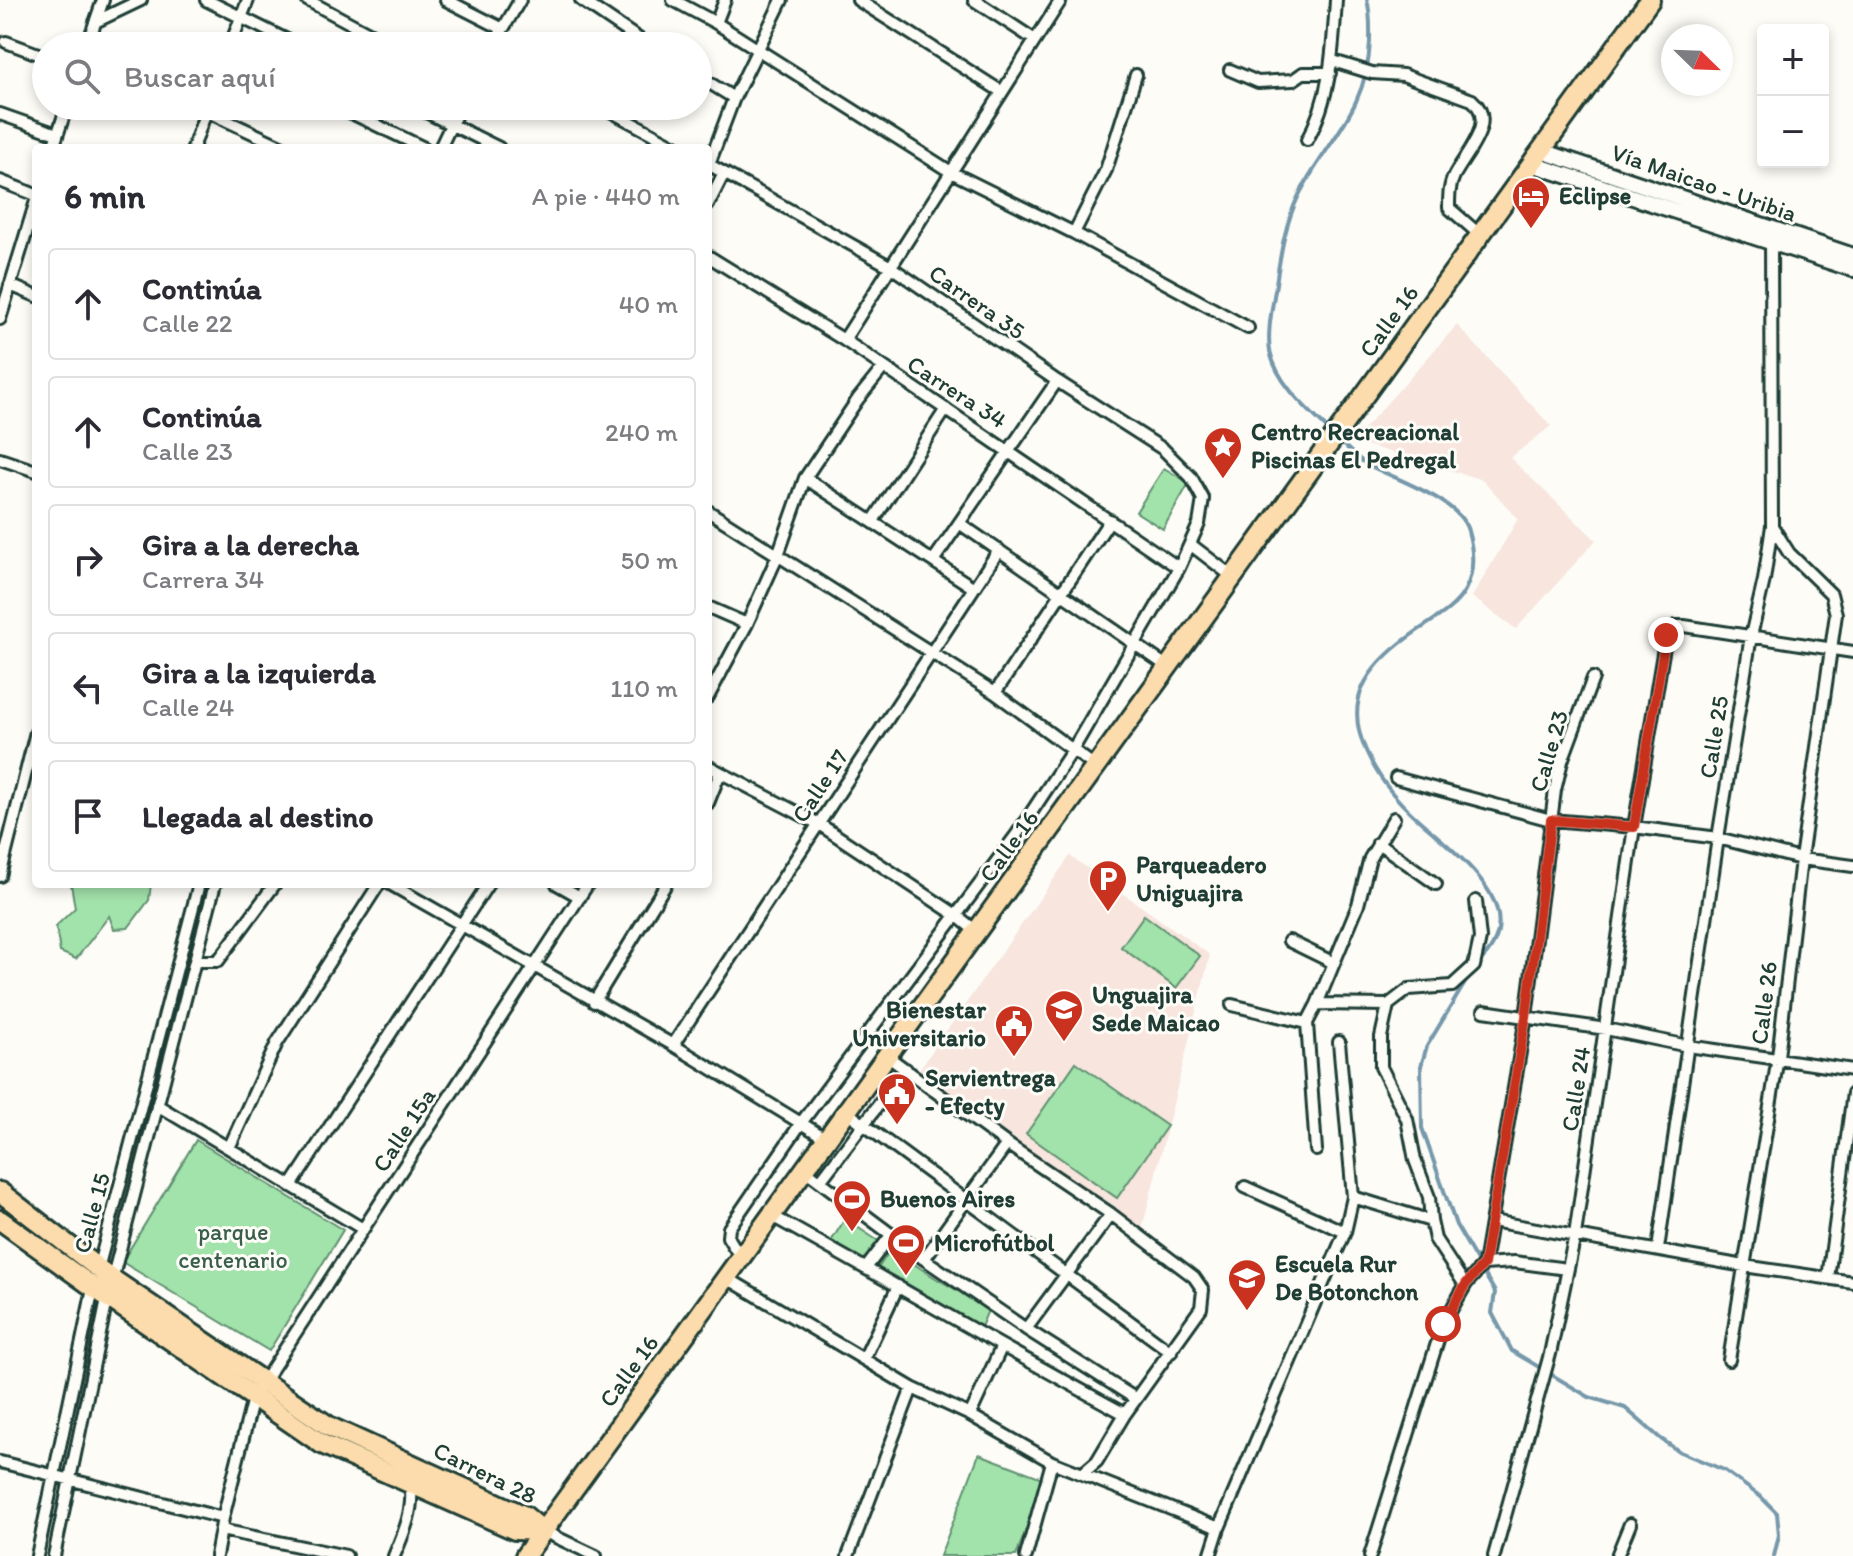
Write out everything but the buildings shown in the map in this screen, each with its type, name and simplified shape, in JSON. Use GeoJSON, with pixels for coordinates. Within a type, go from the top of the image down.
{"type":"FeatureCollection","features":[{"type":"Feature","properties":{"kind":"highway","name":"Calle 16"},"geometry":{"type":"LineString","coordinates":[[525,1556],[772,1216],[813,1175],[827,1139],[1650,0]]}},
{"type":"Feature","properties":{"kind":"highway","name":"Carrera 28"},"geometry":{"type":"LineString","coordinates":[[0,1192],[102,1283]]}},
{"type":"Feature","properties":{"kind":"highway","name":"Carrera 28"},"geometry":{"type":"LineString","coordinates":[[0,1220],[102,1283],[258,1390],[322,1444],[515,1530],[543,1531]]}},
{"type":"Feature","properties":{"kind":"highway","name":"Carrera 28"},"geometry":{"type":"LineString","coordinates":[[258,1390],[330,1427],[525,1516],[543,1531]]}},
{"type":"Feature","properties":{"kind":"street"},"geometry":{"type":"LineString","coordinates":[[92,32],[103,0]]}},
{"type":"Feature","properties":{"kind":"street"},"geometry":{"type":"LineString","coordinates":[[95,22],[141,0]]}},
{"type":"Feature","properties":{"kind":"street"},"geometry":{"type":"LineString","coordinates":[[206,0],[272,32]]}},
{"type":"Feature","properties":{"kind":"street"},"geometry":{"type":"LineString","coordinates":[[235,32],[248,0]]}},
{"type":"Feature","properties":{"kind":"street"},"geometry":{"type":"LineString","coordinates":[[307,0],[367,32]]}},
{"type":"Feature","properties":{"kind":"street"},"geometry":{"type":"LineString","coordinates":[[446,0],[503,29]]}},
{"type":"Feature","properties":{"kind":"street"},"geometry":{"type":"LineString","coordinates":[[501,32],[520,0]]}},
{"type":"Feature","properties":{"kind":"street"},"geometry":{"type":"LineString","coordinates":[[581,0],[628,32]]}},
{"type":"Feature","properties":{"kind":"street"},"geometry":{"type":"LineString","coordinates":[[673,0],[716,23],[951,172],[1074,233],[1248,328]]}},
{"type":"Feature","properties":{"kind":"street"},"geometry":{"type":"LineString","coordinates":[[716,23],[725,0]]}},
{"type":"Feature","properties":{"kind":"street"},"geometry":{"type":"LineString","coordinates":[[712,156],[734,98],[782,0]]}},
{"type":"Feature","properties":{"kind":"street"},"geometry":{"type":"LineString","coordinates":[[858,0],[1002,92]]}},
{"type":"Feature","properties":{"kind":"street"},"geometry":{"type":"LineString","coordinates":[[974,0],[1035,40]]}},
{"type":"Feature","properties":{"kind":"street"},"geometry":{"type":"LineString","coordinates":[[844,340],[1061,0]]}},
{"type":"Feature","properties":{"kind":"street"},"geometry":{"type":"LineString","coordinates":[[1307,140],[1317,121],[1333,61],[1336,0]]}},
{"type":"Feature","properties":{"kind":"street"},"geometry":{"type":"LineString","coordinates":[[6,42],[32,52]]}},
{"type":"Feature","properties":{"kind":"street"},"geometry":{"type":"LineString","coordinates":[[1333,61],[1372,73],[1403,75],[1472,100],[1477,105],[1483,121],[1481,130],[1453,177],[1448,195],[1449,208],[1480,235]]}},
{"type":"Feature","properties":{"kind":"street"},"geometry":{"type":"LineString","coordinates":[[1230,70],[1258,82],[1293,80],[1303,73],[1330,73]]}},
{"type":"Feature","properties":{"kind":"street"},"geometry":{"type":"LineString","coordinates":[[1074,233],[1106,170],[1136,75]]}},
{"type":"Feature","properties":{"kind":"street"},"geometry":{"type":"LineString","coordinates":[[712,85],[734,98]]}},
{"type":"Feature","properties":{"kind":"street"},"geometry":{"type":"LineString","coordinates":[[0,114],[57,134]]}},
{"type":"Feature","properties":{"kind":"street"},"geometry":{"type":"LineString","coordinates":[[54,144],[62,120]]}},
{"type":"Feature","properties":{"kind":"street"},"geometry":{"type":"LineString","coordinates":[[194,144],[203,120]]}},
{"type":"Feature","properties":{"kind":"street"},"geometry":{"type":"LineString","coordinates":[[230,120],[277,144]]}},
{"type":"Feature","properties":{"kind":"street"},"geometry":{"type":"LineString","coordinates":[[366,120],[416,144]]}},
{"type":"Feature","properties":{"kind":"street"},"geometry":{"type":"LineString","coordinates":[[441,120],[491,144]]}},
{"type":"Feature","properties":{"kind":"street"},"geometry":{"type":"LineString","coordinates":[[442,144],[453,120]]}},
{"type":"Feature","properties":{"kind":"street"},"geometry":{"type":"LineString","coordinates":[[627,120],[672,144]]}},
{"type":"Feature","properties":{"kind":"street","name":"Vía Maicao - Uribia"},"geometry":{"type":"LineString","coordinates":[[1537,158],[1771,236],[1853,269]]}},
{"type":"Feature","properties":{"kind":"street","name":"Carrera 35"},"geometry":{"type":"LineString","coordinates":[[712,166],[891,267],[1057,381],[1163,449],[1191,477],[1203,499],[1199,524],[1190,544]]}},
{"type":"Feature","properties":{"kind":"street"},"geometry":{"type":"LineString","coordinates":[[712,197],[724,173]]}},
{"type":"Feature","properties":{"kind":"street"},"geometry":{"type":"LineString","coordinates":[[0,181],[32,193]]}},
{"type":"Feature","properties":{"kind":"street"},"geometry":{"type":"LineString","coordinates":[[0,319],[6,290],[32,213]]}},
{"type":"Feature","properties":{"kind":"street","name":"Vía Maicao - Uribia"},"geometry":{"type":"LineString","coordinates":[[1771,236],[1853,256]]}},
{"type":"Feature","properties":{"kind":"street","name":"Calle 25"},"geometry":{"type":"LineString","coordinates":[[1658,1249],[1718,838],[1772,526],[1771,236]]}},
{"type":"Feature","properties":{"kind":"street","name":"Carrera 34"},"geometry":{"type":"LineString","coordinates":[[712,258],[844,340],[1179,568]]}},
{"type":"Feature","properties":{"kind":"street"},"geometry":{"type":"LineString","coordinates":[[6,290],[32,295]]}},
{"type":"Feature","properties":{"kind":"street"},"geometry":{"type":"LineString","coordinates":[[712,690],[747,624],[778,555],[805,478],[858,399],[883,368]]}},
{"type":"Feature","properties":{"kind":"street"},"geometry":{"type":"LineString","coordinates":[[933,561],[1057,381]]}},
{"type":"Feature","properties":{"kind":"street"},"geometry":{"type":"LineString","coordinates":[[873,521],[946,409]]}},
{"type":"Feature","properties":{"kind":"street"},"geometry":{"type":"LineString","coordinates":[[0,459],[32,470]]}},
{"type":"Feature","properties":{"kind":"street"},"geometry":{"type":"LineString","coordinates":[[805,478],[974,588]]}},
{"type":"Feature","properties":{"kind":"street"},"geometry":{"type":"LineString","coordinates":[[712,514],[995,693],[1096,767]]}},
{"type":"Feature","properties":{"kind":"street"},"geometry":{"type":"LineString","coordinates":[[995,693],[1110,520]]}},
{"type":"Feature","properties":{"kind":"street"},"geometry":{"type":"LineString","coordinates":[[959,523],[1168,667]]}},
{"type":"Feature","properties":{"kind":"street","name":"Calle 26"},"geometry":{"type":"LineString","coordinates":[[1729,1360],[1778,1057],[1801,859],[1836,614],[1831,594],[1789,553],[1772,526]]}},
{"type":"Feature","properties":{"kind":"street"},"geometry":{"type":"LineString","coordinates":[[741,1258],[728,1237],[729,1228],[801,1123],[1017,834],[1137,644],[1190,544],[1233,577]]}},
{"type":"Feature","properties":{"kind":"street","name":"Calle 17"},"geometry":{"type":"LineString","coordinates":[[673,1045],[999,550]]}},
{"type":"Feature","properties":{"kind":"street"},"geometry":{"type":"LineString","coordinates":[[712,609],[747,624]]}},
{"type":"Feature","properties":{"kind":"street","name":"Calle 24"},"geometry":{"type":"LineString","coordinates":[[1494,1556],[1550,1354],[1575,1235],[1634,827],[1666,635],[1676,626],[1751,636]]}},
{"type":"Feature","properties":{"kind":"street"},"geometry":{"type":"LineString","coordinates":[[1751,636],[1853,652]]}},
{"type":"Feature","properties":{"kind":"street","name":"Calle 23"},"geometry":{"type":"LineString","coordinates":[[1484,1264],[1526,1017],[1551,820],[1562,761],[1593,678]]}},
{"type":"Feature","properties":{"kind":"street"},"geometry":{"type":"LineString","coordinates":[[0,876],[32,751]]}},
{"type":"Feature","properties":{"kind":"street"},"geometry":{"type":"LineString","coordinates":[[712,768],[819,824],[977,932]]}},
{"type":"Feature","properties":{"kind":"street"},"geometry":{"type":"LineString","coordinates":[[712,793],[720,773]]}},
{"type":"Feature","properties":{"kind":"street"},"geometry":{"type":"LineString","coordinates":[[1396,778],[1551,820],[1718,838],[1801,859],[1853,866]]}},
{"type":"Feature","properties":{"kind":"street"},"geometry":{"type":"LineString","coordinates":[[1316,1150],[1307,1023],[1358,905],[1370,858],[1394,818]]}},
{"type":"Feature","properties":{"kind":"street"},"geometry":{"type":"LineString","coordinates":[[1378,843],[1436,884]]}},
{"type":"Feature","properties":{"kind":"street","name":"Calle 15"},"geometry":{"type":"LineString","coordinates":[[37,1556],[198,888]]}},
{"type":"Feature","properties":{"kind":"street","name":"Calle 15"},"geometry":{"type":"LineString","coordinates":[[54,1556],[71,1479],[102,1283],[157,1105],[214,888]]}},
{"type":"Feature","properties":{"kind":"street"},"geometry":{"type":"LineString","coordinates":[[195,961],[218,961],[272,888]]}},
{"type":"Feature","properties":{"kind":"street"},"geometry":{"type":"LineString","coordinates":[[229,1148],[277,1043],[376,888]]}},
{"type":"Feature","properties":{"kind":"street"},"geometry":{"type":"LineString","coordinates":[[406,888],[462,925],[673,1045],[827,1139]]}},
{"type":"Feature","properties":{"kind":"street"},"geometry":{"type":"LineString","coordinates":[[291,1186],[485,888]]}},
{"type":"Feature","properties":{"kind":"street"},"geometry":{"type":"LineString","coordinates":[[564,888],[580,897]]}},
{"type":"Feature","properties":{"kind":"street","name":"Calle 15a"},"geometry":{"type":"LineString","coordinates":[[258,1390],[586,888]]}},
{"type":"Feature","properties":{"kind":"street"},"geometry":{"type":"LineString","coordinates":[[594,1002],[664,888]]}},
{"type":"Feature","properties":{"kind":"street"},"geometry":{"type":"LineString","coordinates":[[1317,1004],[1388,1005],[1409,989],[1452,986],[1474,966],[1480,938],[1476,901]]}},
{"type":"Feature","properties":{"kind":"street"},"geometry":{"type":"LineString","coordinates":[[1289,941],[1334,963]]}},
{"type":"Feature","properties":{"kind":"street"},"geometry":{"type":"LineString","coordinates":[[1232,1005],[1307,1023]]}},
{"type":"Feature","properties":{"kind":"street"},"geometry":{"type":"LineString","coordinates":[[1388,1005],[1381,1037],[1381,1067],[1407,1119],[1415,1160],[1429,1197],[1435,1239],[1465,1285]]}},
{"type":"Feature","properties":{"kind":"street"},"geometry":{"type":"LineString","coordinates":[[1484,1011],[1853,1070]]}},
{"type":"Feature","properties":{"kind":"street"},"geometry":{"type":"LineString","coordinates":[[1210,1556],[1219,1528],[1345,1232],[1353,1197],[1339,1042]]}},
{"type":"Feature","properties":{"kind":"street"},"geometry":{"type":"LineString","coordinates":[[887,1056],[1007,1144],[1111,1214],[1194,1277],[1203,1290],[1201,1308],[1125,1414],[1097,1461],[1082,1474]]}},
{"type":"Feature","properties":{"kind":"street","name":"Calle 16"},"geometry":{"type":"LineString","coordinates":[[813,1175],[861,1125],[906,1069]]}},
{"type":"Feature","properties":{"kind":"street"},"geometry":{"type":"LineString","coordinates":[[1828,1278],[1853,1093]]}},
{"type":"Feature","properties":{"kind":"street"},"geometry":{"type":"LineString","coordinates":[[157,1105],[363,1229]]}},
{"type":"Feature","properties":{"kind":"street"},"geometry":{"type":"LineString","coordinates":[[847,1112],[1171,1352]]}},
{"type":"Feature","properties":{"kind":"street"},"geometry":{"type":"LineString","coordinates":[[924,1259],[1007,1144]]}},
{"type":"Feature","properties":{"kind":"street"},"geometry":{"type":"LineString","coordinates":[[813,1175],[924,1259],[1136,1399]]}},
{"type":"Feature","properties":{"kind":"street"},"geometry":{"type":"LineString","coordinates":[[1245,1187],[1345,1232]]}},
{"type":"Feature","properties":{"kind":"street"},"geometry":{"type":"LineString","coordinates":[[1353,1197],[1431,1221]]}},
{"type":"Feature","properties":{"kind":"street"},"geometry":{"type":"LineString","coordinates":[[1026,1329],[1111,1214]]}},
{"type":"Feature","properties":{"kind":"street"},"geometry":{"type":"LineString","coordinates":[[772,1216],[1001,1348],[1125,1414]]}},
{"type":"Feature","properties":{"kind":"street"},"geometry":{"type":"LineString","coordinates":[[1492,1221],[1853,1282]]}},
{"type":"Feature","properties":{"kind":"street"},"geometry":{"type":"LineString","coordinates":[[866,1268],[892,1234]]}},
{"type":"Feature","properties":{"kind":"street"},"geometry":{"type":"LineString","coordinates":[[1370,1556],[1443,1324],[1465,1285],[1484,1264],[1514,1262],[1567,1269]]}},
{"type":"Feature","properties":{"kind":"street"},"geometry":{"type":"LineString","coordinates":[[727,1278],[912,1388],[970,1415],[1052,1462],[1219,1528]]}},
{"type":"Feature","properties":{"kind":"street"},"geometry":{"type":"LineString","coordinates":[[864,1359],[898,1286]]}},
{"type":"Feature","properties":{"kind":"street"},"geometry":{"type":"LineString","coordinates":[[970,1415],[1001,1348]]}},
{"type":"Feature","properties":{"kind":"street"},"geometry":{"type":"LineString","coordinates":[[848,1556],[912,1388]]}},
{"type":"Feature","properties":{"kind":"street"},"geometry":{"type":"LineString","coordinates":[[216,1556],[258,1390]]}},
{"type":"Feature","properties":{"kind":"street"},"geometry":{"type":"LineString","coordinates":[[0,1462],[346,1556]]}},
{"type":"Feature","properties":{"kind":"street"},"geometry":{"type":"LineString","coordinates":[[1026,1556],[1052,1462]]}},
{"type":"Feature","properties":{"kind":"street"},"geometry":{"type":"LineString","coordinates":[[394,1556],[413,1496],[410,1483]]}},
{"type":"Feature","properties":{"kind":"street"},"geometry":{"type":"LineString","coordinates":[[1617,1556],[1630,1524]]}},
{"type":"Feature","properties":{"kind":"street"},"geometry":{"type":"LineString","coordinates":[[543,1531],[596,1556]]}},
{"type":"Feature","properties":{"kind":"shaded area"},"geometry":{"type":"Polygon","coordinates":[[[1457,325],[1551,426],[1510,458],[1596,540],[1516,629],[1472,597],[1518,519],[1483,480],[1353,441],[1457,325]]]}},
{"type":"Feature","properties":{"kind":"shaded area","name":"Unguajira Sede Maicao"},"geometry":{"type":"Polygon","coordinates":[[[1070,856],[1210,955],[1141,1233],[916,1074],[1070,856]]]}},
{"type":"Feature","properties":{"kind":"green space"},"geometry":{"type":"Polygon","coordinates":[[[1164,468],[1189,483],[1163,529],[1136,512],[1164,468]]]}},
{"type":"Feature","properties":{"kind":"green space"},"geometry":{"type":"Polygon","coordinates":[[[72,888],[150,888],[149,900],[128,928],[114,929],[109,916],[76,959],[60,952],[56,926],[75,908],[72,888]]]}},
{"type":"Feature","properties":{"kind":"green space"},"geometry":{"type":"Polygon","coordinates":[[[1144,915],[1200,956],[1176,988],[1121,947],[1144,915]]]}},
{"type":"Feature","properties":{"kind":"green space"},"geometry":{"type":"Polygon","coordinates":[[[1076,1062],[1167,1126],[1117,1198],[1026,1134],[1076,1062]]]}},
{"type":"Feature","properties":{"kind":"green space","name":"parque centenario"},"geometry":{"type":"Polygon","coordinates":[[[196,1140],[343,1230],[269,1351],[122,1262],[196,1140]]]}},
{"type":"Feature","properties":{"kind":"green space","name":"Buenos Aires"},"geometry":{"type":"Polygon","coordinates":[[[845,1219],[889,1248],[873,1274],[827,1248],[845,1219]]]}},
{"type":"Feature","properties":{"kind":"green space"},"geometry":{"type":"Polygon","coordinates":[[[891,1249],[989,1308],[981,1327],[923,1302],[874,1274],[891,1249]]]}},
{"type":"Feature","properties":{"kind":"green space"},"geometry":{"type":"Polygon","coordinates":[[[979,1454],[1045,1479],[1016,1556],[940,1556],[979,1454]]]}},
{"type":"Feature","properties":{"kind":"waterway"},"geometry":{"type":"LineString","coordinates":[[1332,433],[1295,396],[1279,374],[1270,351],[1269,328],[1281,254],[1294,206],[1354,106],[1362,87],[1370,42],[1367,0]]}},
{"type":"Feature","properties":{"kind":"waterway"},"geometry":{"type":"LineString","coordinates":[[1338,439],[1365,463],[1424,491],[1452,509],[1468,531],[1472,560],[1465,590],[1448,610],[1382,660],[1363,687],[1357,717],[1367,753],[1397,799],[1464,861],[1493,900],[1499,921],[1494,942],[1478,963]]}},
{"type":"Feature","properties":{"kind":"waterway"},"geometry":{"type":"LineString","coordinates":[[1471,973],[1427,1046],[1421,1066],[1422,1128],[1456,1225],[1495,1292],[1492,1313],[1512,1351],[1589,1397],[1625,1408],[1680,1452],[1724,1470],[1761,1497],[1777,1513],[1779,1535],[1774,1556]]}},
{"type":"Feature","properties":{"kind":"place","name":"Eclipse"},"geometry":{"type":"Point","coordinates":[1531,230]}},
{"type":"Feature","properties":{"kind":"place","name":"Centro Recreacional Piscinas El Pedregal"},"geometry":{"type":"Point","coordinates":[1223,480]}},
{"type":"Feature","properties":{"kind":"place","name":"Parqueadero Uniguajira"},"geometry":{"type":"Point","coordinates":[1108,913]}},
{"type":"Feature","properties":{"kind":"place","name":"Unguajira Sede Maicao"},"geometry":{"type":"Point","coordinates":[1064,1043]}},
{"type":"Feature","properties":{"kind":"place","name":"Bienestar Universitario"},"geometry":{"type":"Point","coordinates":[1014,1058]}},
{"type":"Feature","properties":{"kind":"place","name":"Servientrega - Efecty"},"geometry":{"type":"Point","coordinates":[897,1126]}},
{"type":"Feature","properties":{"kind":"place","name":"Buenos Aires"},"geometry":{"type":"Point","coordinates":[852,1233]}},
{"type":"Feature","properties":{"kind":"place","name":"Microfútbol"},"geometry":{"type":"Point","coordinates":[906,1277]}},
{"type":"Feature","properties":{"kind":"place","name":"Escuela Rur De Botonchon"},"geometry":{"type":"Point","coordinates":[1247,1312]}},
{"type":"Feature","properties":{"kind":"route"},"geometry":{"type":"LineString","coordinates":[[1443,1324],[1466,1284],[1484,1264],[1526,1017],[1551,820],[1634,827],[1666,635]]}}]}
